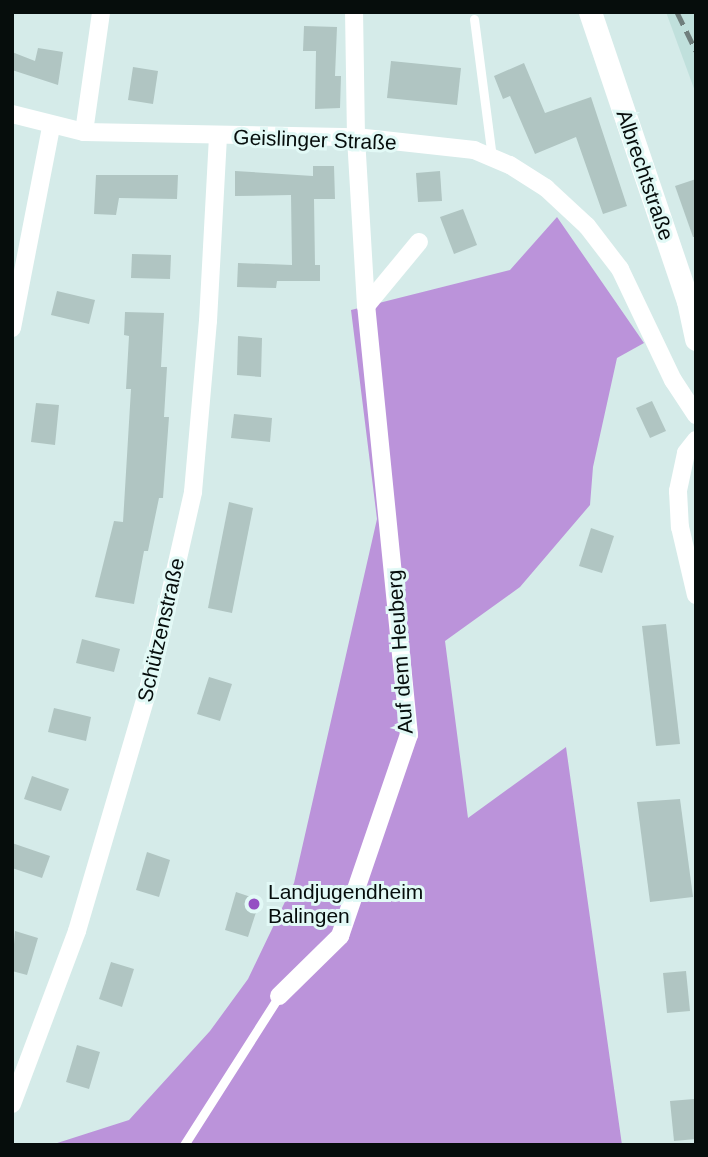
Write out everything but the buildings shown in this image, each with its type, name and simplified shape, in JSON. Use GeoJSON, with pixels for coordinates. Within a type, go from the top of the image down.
{"type":"FeatureCollection","features":[{"type":"Feature","properties":{"kind":"street"},"geometry":{"type":"LineString","coordinates":[[84,132],[101,12]]}},
{"type":"Feature","properties":{"kind":"street","name":"Auf dem Heuberg"},"geometry":{"type":"LineString","coordinates":[[279,996],[340,936],[410,735],[366,306],[356,137],[354,12]]}},
{"type":"Feature","properties":{"kind":"street","name":"Albrechtstraße"},"geometry":{"type":"LineString","coordinates":[[590,12],[688,300],[696,338]]}},
{"type":"Feature","properties":{"kind":"street","name":"Geislinger Straße"},"geometry":{"type":"LineString","coordinates":[[12,114],[51,127],[84,132],[218,137],[356,137],[474,150],[546,188],[587,226],[621,269],[673,380],[696,415]]}},
{"type":"Feature","properties":{"kind":"street"},"geometry":{"type":"LineString","coordinates":[[12,328],[51,127]]}},
{"type":"Feature","properties":{"kind":"street","name":"Schützenstraße"},"geometry":{"type":"LineString","coordinates":[[12,1104],[78,931],[149,685],[193,492],[208,321],[218,137]]}},
{"type":"Feature","properties":{"kind":"street"},"geometry":{"type":"LineString","coordinates":[[366,306],[419,242]]}},
{"type":"Feature","properties":{"kind":"street"},"geometry":{"type":"LineString","coordinates":[[696,440],[686,453],[678,491],[680,527],[696,595]]}},
{"type":"Feature","properties":{"kind":"lane"},"geometry":{"type":"LineString","coordinates":[[474,19],[492,158]]}},
{"type":"Feature","properties":{"kind":"lane","name":"Auf dem Heuberg"},"geometry":{"type":"LineString","coordinates":[[184,1145],[279,996]]}},
{"type":"Feature","properties":{"kind":"shaded area"},"geometry":{"type":"Polygon","coordinates":[[[666,12],[696,12],[696,94],[666,12]]]}},
{"type":"Feature","properties":{"kind":"shaded area"},"geometry":{"type":"Polygon","coordinates":[[[557,217],[644,343],[617,358],[593,467],[590,505],[520,587],[445,641],[468,818],[566,747],[622,1145],[51,1145],[129,1120],[210,1031],[248,979],[294,883],[377,519],[351,310],[510,270],[557,217]]]}},
{"type":"Feature","properties":{"kind":"railway"},"geometry":{"type":"LineString","coordinates":[[677,12],[696,51]]}},
{"type":"Feature","properties":{"kind":"place","name":"Landjugendheim Balingen"},"geometry":{"type":"Point","coordinates":[254,904]}}]}
